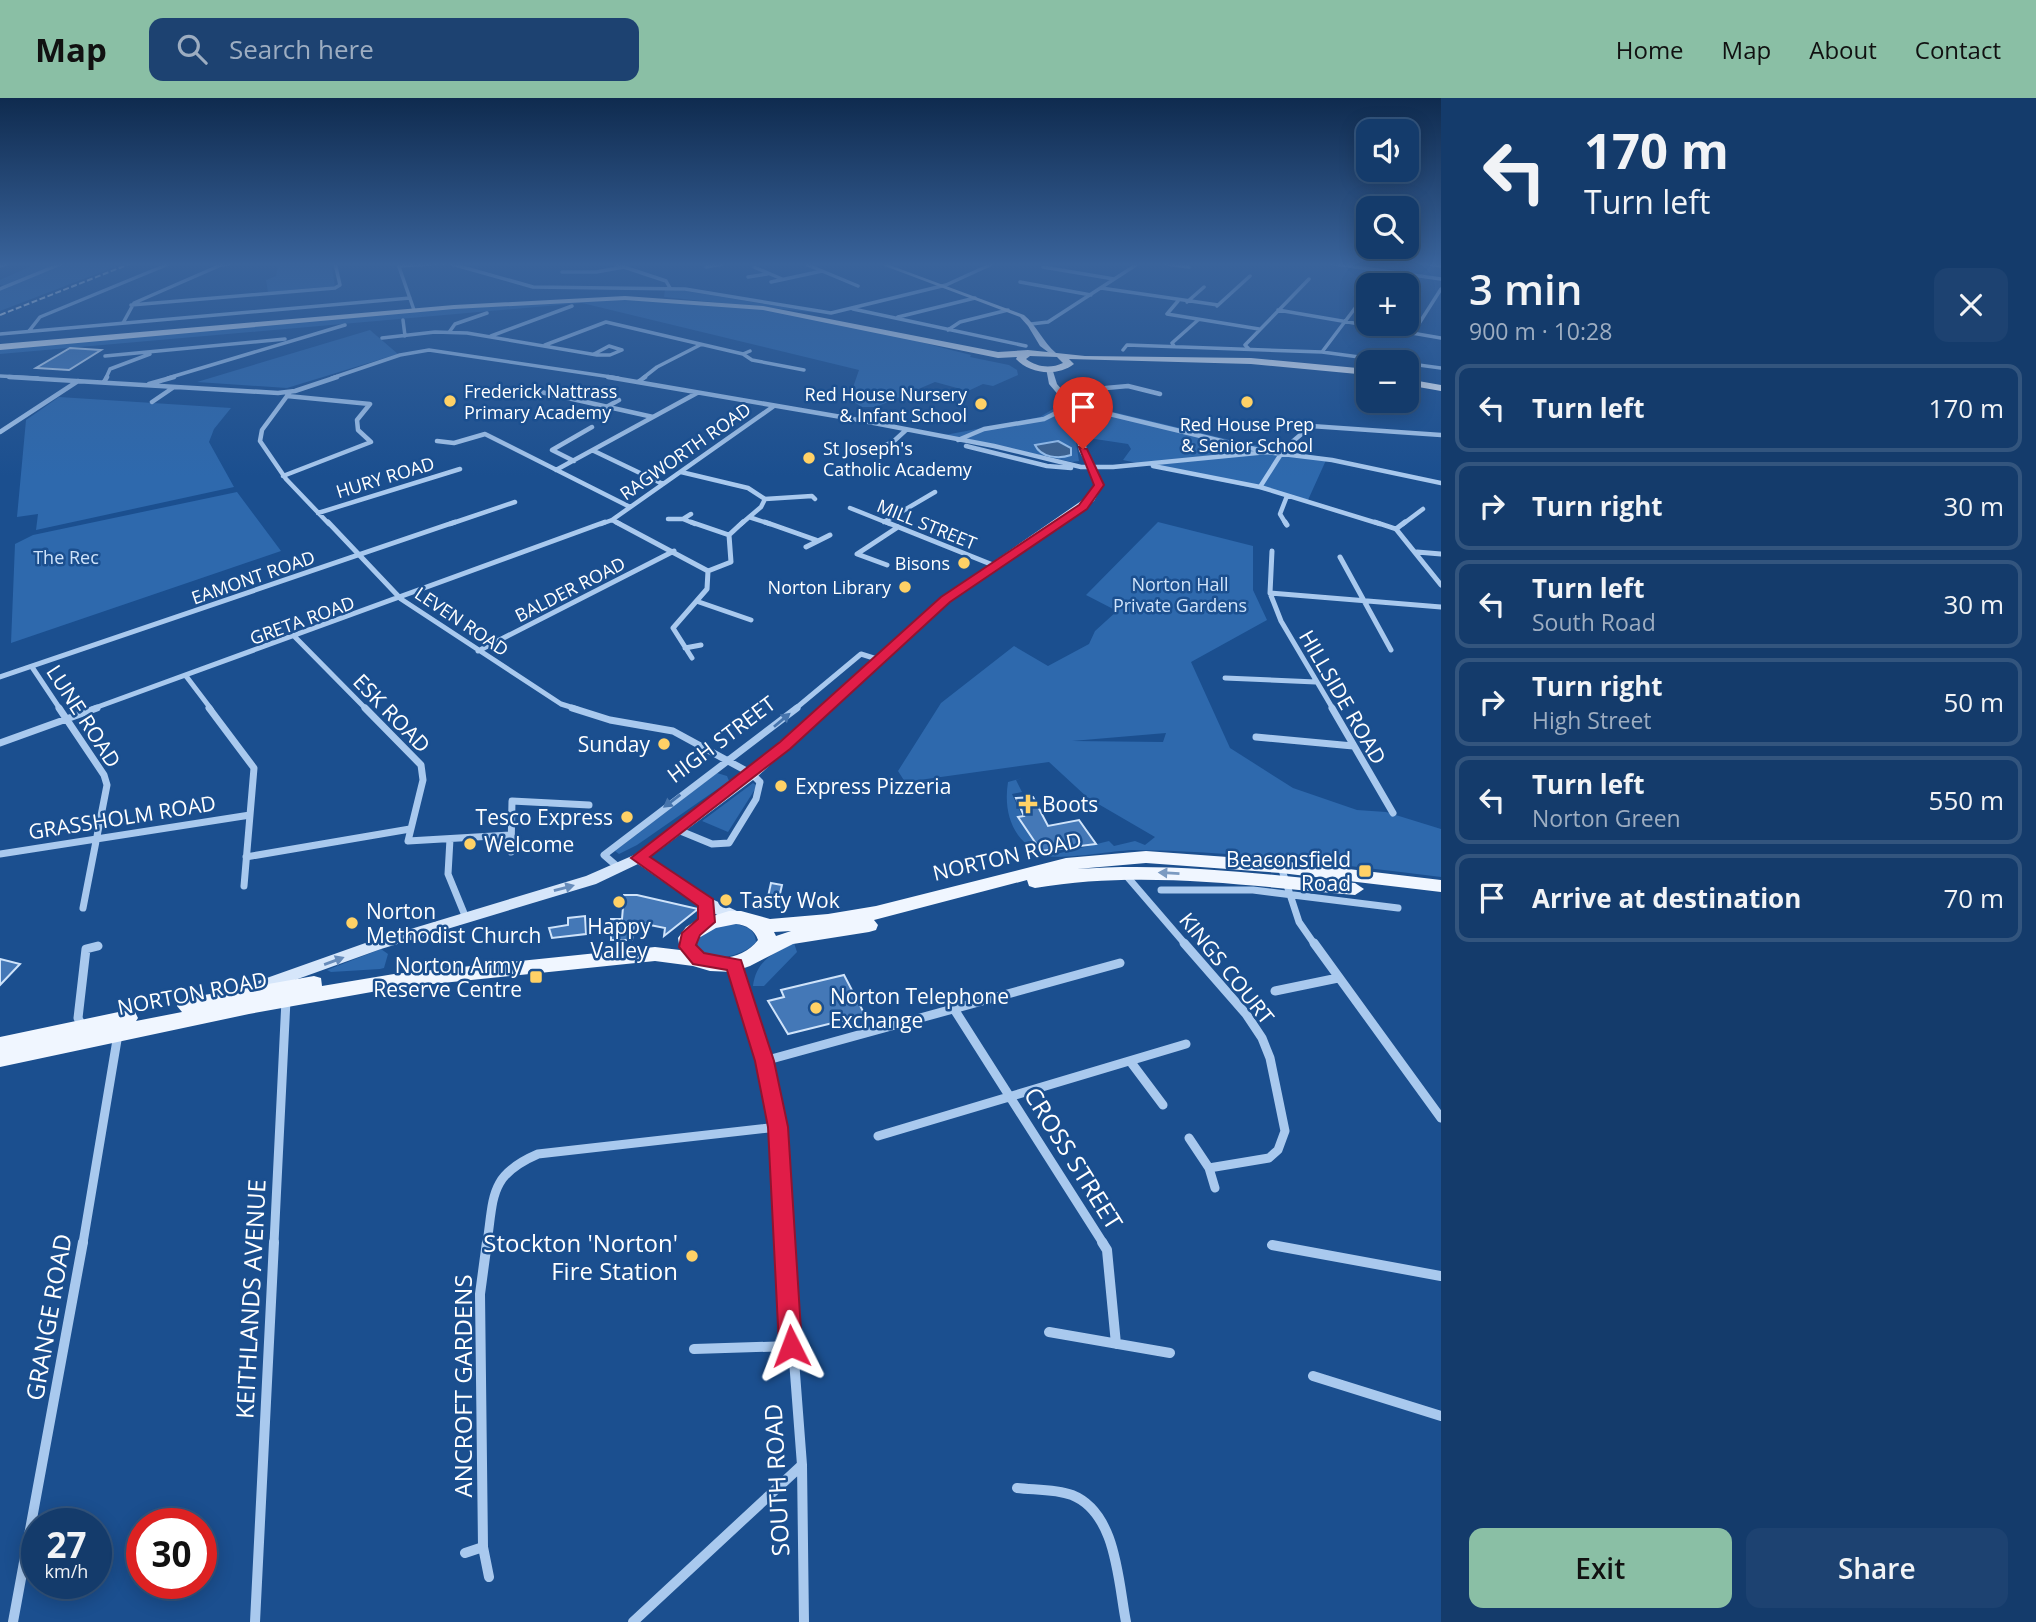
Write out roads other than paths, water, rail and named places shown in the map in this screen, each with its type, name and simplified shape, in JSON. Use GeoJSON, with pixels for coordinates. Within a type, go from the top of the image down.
{"type":"FeatureCollection","features":[{"type":"Feature","properties":{"kind":"main road"},"geometry":{"type":"LineString","coordinates":[[0,347],[144,334]]}},
{"type":"Feature","properties":{"kind":"main road"},"geometry":{"type":"LineString","coordinates":[[897,334],[1026,354],[1056,354],[1085,359],[1261,362],[1356,373]]}},
{"type":"Feature","properties":{"kind":"main road"},"geometry":{"type":"LineString","coordinates":[[1035,334],[1040,345],[1069,360],[1069,365]]}},
{"type":"Feature","properties":{"kind":"main road"},"geometry":{"type":"LineString","coordinates":[[1026,354],[1040,345]]}},
{"type":"Feature","properties":{"kind":"main road"},"geometry":{"type":"LineString","coordinates":[[1026,354],[1049,370],[1053,384],[1076,411],[1083,451],[1093,467]]}},
{"type":"Feature","properties":{"kind":"main road"},"geometry":{"type":"LineString","coordinates":[[1049,370],[1069,365],[1237,365],[1356,373]]}},
{"type":"Feature","properties":{"kind":"main road"},"geometry":{"type":"LineString","coordinates":[[1419,382],[1441,386]]}},
{"type":"Feature","properties":{"kind":"main road","name":"HIGH STREET"},"geometry":{"type":"LineString","coordinates":[[287,988],[376,945],[591,880],[639,858],[752,774],[946,600],[1091,499],[1099,485],[1093,467]]}},
{"type":"Feature","properties":{"kind":"main road","name":"NORTON ROAD"},"geometry":{"type":"LineString","coordinates":[[655,954],[688,938],[707,913],[793,925],[876,913],[1034,871],[1085,861],[1146,856],[1285,882],[1441,886]]}},
{"type":"Feature","properties":{"kind":"main road"},"geometry":{"type":"LineString","coordinates":[[639,858],[707,913]]}},
{"type":"Feature","properties":{"kind":"main road","name":"NORTON ROAD"},"geometry":{"type":"LineString","coordinates":[[0,1058],[223,999],[287,988],[394,981],[655,954],[734,964],[790,938],[846,931],[1033,883],[1081,875],[1167,872],[1441,898]]}},
{"type":"Feature","properties":{"kind":"main road"},"geometry":{"type":"LineString","coordinates":[[745,919],[767,935],[764,949]]}},
{"type":"Feature","properties":{"kind":"main road"},"geometry":{"type":"LineString","coordinates":[[688,938],[687,947],[699,959]]}},
{"type":"Feature","properties":{"kind":"main road","name":"NORTON ROAD"},"geometry":{"type":"LineString","coordinates":[[0,1046],[82,1027],[119,1026],[287,988]]}},
{"type":"Feature","properties":{"kind":"street"},"geometry":{"type":"LineString","coordinates":[[149,385],[315,334]]}},
{"type":"Feature","properties":{"kind":"street"},"geometry":{"type":"LineString","coordinates":[[382,338],[424,334]]}},
{"type":"Feature","properties":{"kind":"street"},"geometry":{"type":"LineString","coordinates":[[425,334],[429,350]]}},
{"type":"Feature","properties":{"kind":"street"},"geometry":{"type":"LineString","coordinates":[[471,334],[542,346],[594,354],[608,356],[622,350],[609,346],[594,354]]}},
{"type":"Feature","properties":{"kind":"street"},"geometry":{"type":"LineString","coordinates":[[490,337],[498,334]]}},
{"type":"Feature","properties":{"kind":"street"},"geometry":{"type":"LineString","coordinates":[[542,346],[574,334]]}},
{"type":"Feature","properties":{"kind":"street"},"geometry":{"type":"LineString","coordinates":[[656,334],[743,354],[752,360],[804,370]]}},
{"type":"Feature","properties":{"kind":"street"},"geometry":{"type":"LineString","coordinates":[[961,334],[1026,354]]}},
{"type":"Feature","properties":{"kind":"street"},"geometry":{"type":"LineString","coordinates":[[1174,346],[1172,343],[1182,334]]}},
{"type":"Feature","properties":{"kind":"street"},"geometry":{"type":"LineString","coordinates":[[1248,348],[1245,345],[1255,334]]}},
{"type":"Feature","properties":{"kind":"street"},"geometry":{"type":"LineString","coordinates":[[1322,352],[1335,334]]}},
{"type":"Feature","properties":{"kind":"street"},"geometry":{"type":"LineString","coordinates":[[1419,334],[1441,338]]}},
{"type":"Feature","properties":{"kind":"street"},"geometry":{"type":"LineString","coordinates":[[105,356],[302,338]]}},
{"type":"Feature","properties":{"kind":"street"},"geometry":{"type":"LineString","coordinates":[[638,382],[665,362],[701,345]]}},
{"type":"Feature","properties":{"kind":"street"},"geometry":{"type":"LineString","coordinates":[[1123,350],[1127,345],[1322,352],[1441,368]]}},
{"type":"Feature","properties":{"kind":"street"},"geometry":{"type":"LineString","coordinates":[[288,394],[400,355],[429,350],[698,392],[906,430],[958,440],[1071,469]]}},
{"type":"Feature","properties":{"kind":"street"},"geometry":{"type":"LineString","coordinates":[[743,354],[750,351]]}},
{"type":"Feature","properties":{"kind":"street"},"geometry":{"type":"LineString","coordinates":[[104,382],[110,369],[153,352]]}},
{"type":"Feature","properties":{"kind":"street"},"geometry":{"type":"LineString","coordinates":[[0,376],[288,394],[370,404],[357,420],[358,430],[371,442],[283,476]]}},
{"type":"Feature","properties":{"kind":"street"},"geometry":{"type":"LineString","coordinates":[[0,430],[78,380]]}},
{"type":"Feature","properties":{"kind":"street"},"geometry":{"type":"LineString","coordinates":[[152,402],[175,386]]}},
{"type":"Feature","properties":{"kind":"street"},"geometry":{"type":"LineString","coordinates":[[1072,405],[1119,386],[1160,394]]}},
{"type":"Feature","properties":{"kind":"street"},"geometry":{"type":"LineString","coordinates":[[532,390],[653,416]]}},
{"type":"Feature","properties":{"kind":"street"},"geometry":{"type":"LineString","coordinates":[[556,470],[698,392]]}},
{"type":"Feature","properties":{"kind":"street","name":"LEVEN ROAD"},"geometry":{"type":"LineString","coordinates":[[288,394],[262,430],[260,441],[283,476],[401,599],[547,697],[571,709],[610,720],[673,731],[752,774]]}},
{"type":"Feature","properties":{"kind":"street"},"geometry":{"type":"LineString","coordinates":[[594,414],[619,400]]}},
{"type":"Feature","properties":{"kind":"street"},"geometry":{"type":"LineString","coordinates":[[958,440],[981,432],[1033,422],[1054,414],[1064,405],[1072,405],[1267,452],[1332,460],[1441,483]]}},
{"type":"Feature","properties":{"kind":"street","name":"RAGWORTH ROAD"},"geometry":{"type":"LineString","coordinates":[[612,520],[774,406]]}},
{"type":"Feature","properties":{"kind":"street"},"geometry":{"type":"LineString","coordinates":[[1260,487],[1279,454],[1286,450],[1304,429],[1311,426],[1441,435]]}},
{"type":"Feature","properties":{"kind":"street"},"geometry":{"type":"LineString","coordinates":[[552,450],[592,427]]}},
{"type":"Feature","properties":{"kind":"street"},"geometry":{"type":"LineString","coordinates":[[872,452],[894,441],[906,430]]}},
{"type":"Feature","properties":{"kind":"street"},"geometry":{"type":"LineString","coordinates":[[437,441],[454,443],[485,434],[630,507]]}},
{"type":"Feature","properties":{"kind":"street"},"geometry":{"type":"LineString","coordinates":[[942,437],[949,442],[1047,466],[1071,469],[1267,452]]}},
{"type":"Feature","properties":{"kind":"street"},"geometry":{"type":"LineString","coordinates":[[545,447],[574,461]]}},
{"type":"Feature","properties":{"kind":"street"},"geometry":{"type":"LineString","coordinates":[[594,451],[663,484]]}},
{"type":"Feature","properties":{"kind":"street"},"geometry":{"type":"LineString","coordinates":[[1132,464],[1260,487],[1396,529],[1418,551],[1441,585]]}},
{"type":"Feature","properties":{"kind":"street","name":"HURY ROAD"},"geometry":{"type":"LineString","coordinates":[[318,513],[460,469]]}},
{"type":"Feature","properties":{"kind":"street"},"geometry":{"type":"LineString","coordinates":[[681,472],[748,488],[765,499],[796,496],[816,499]]}},
{"type":"Feature","properties":{"kind":"street"},"geometry":{"type":"LineString","coordinates":[[792,488],[796,496]]}},
{"type":"Feature","properties":{"kind":"street"},"geometry":{"type":"LineString","coordinates":[[884,522],[935,492]]}},
{"type":"Feature","properties":{"kind":"street"},"geometry":{"type":"LineString","coordinates":[[1287,496],[1280,514],[1287,525]]}},
{"type":"Feature","properties":{"kind":"street"},"geometry":{"type":"LineString","coordinates":[[729,535],[764,504],[765,499]]}},
{"type":"Feature","properties":{"kind":"street","name":"EAMONT ROAD"},"geometry":{"type":"LineString","coordinates":[[0,677],[514,502]]}},
{"type":"Feature","properties":{"kind":"street","name":"MILL STREET"},"geometry":{"type":"LineString","coordinates":[[850,508],[993,565]]}},
{"type":"Feature","properties":{"kind":"street"},"geometry":{"type":"LineString","coordinates":[[1396,529],[1423,509]]}},
{"type":"Feature","properties":{"kind":"street"},"geometry":{"type":"LineString","coordinates":[[683,519],[691,514]]}},
{"type":"Feature","properties":{"kind":"street"},"geometry":{"type":"LineString","coordinates":[[749,517],[816,540]]}},
{"type":"Feature","properties":{"kind":"street"},"geometry":{"type":"LineString","coordinates":[[668,519],[683,519],[710,531],[729,535]]}},
{"type":"Feature","properties":{"kind":"street"},"geometry":{"type":"LineString","coordinates":[[612,520],[708,571]]}},
{"type":"Feature","properties":{"kind":"street","name":"GRETA ROAD"},"geometry":{"type":"LineString","coordinates":[[0,743],[612,520]]}},
{"type":"Feature","properties":{"kind":"street"},"geometry":{"type":"LineString","coordinates":[[887,565],[857,554],[898,527]]}},
{"type":"Feature","properties":{"kind":"street"},"geometry":{"type":"LineString","coordinates":[[807,547],[831,534]]}},
{"type":"Feature","properties":{"kind":"street"},"geometry":{"type":"LineString","coordinates":[[708,571],[731,562],[729,535]]}},
{"type":"Feature","properties":{"kind":"street","name":"BALDER ROAD"},"geometry":{"type":"LineString","coordinates":[[478,651],[674,551]]}},
{"type":"Feature","properties":{"kind":"street"},"geometry":{"type":"LineString","coordinates":[[1270,593],[1272,551]]}},
{"type":"Feature","properties":{"kind":"street"},"geometry":{"type":"LineString","coordinates":[[1418,551],[1441,554]]}},
{"type":"Feature","properties":{"kind":"street"},"geometry":{"type":"LineString","coordinates":[[1340,557],[1391,650]]}},
{"type":"Feature","properties":{"kind":"street"},"geometry":{"type":"LineString","coordinates":[[692,658],[673,628],[677,620],[699,602],[710,584],[708,571]]}},
{"type":"Feature","properties":{"kind":"street","name":"HILLSIDE ROAD"},"geometry":{"type":"LineString","coordinates":[[1270,593],[1441,607]]}},
{"type":"Feature","properties":{"kind":"street","name":"HILLSIDE ROAD"},"geometry":{"type":"LineString","coordinates":[[1270,593],[1316,682],[1393,813]]}},
{"type":"Feature","properties":{"kind":"street"},"geometry":{"type":"LineString","coordinates":[[699,602],[751,620]]}},
{"type":"Feature","properties":{"kind":"street"},"geometry":{"type":"LineString","coordinates":[[726,622],[736,615]]}},
{"type":"Feature","properties":{"kind":"street","name":"ESK ROAD"},"geometry":{"type":"LineString","coordinates":[[295,637],[421,765],[423,780],[410,829]]}},
{"type":"Feature","properties":{"kind":"street"},"geometry":{"type":"LineString","coordinates":[[685,648],[701,645]]}},
{"type":"Feature","properties":{"kind":"street","name":"HIGH STREET"},"geometry":{"type":"LineString","coordinates":[[619,868],[604,855],[772,729],[861,654],[880,660]]}},
{"type":"Feature","properties":{"kind":"street","name":"LUNE ROAD"},"geometry":{"type":"LineString","coordinates":[[32,667],[104,775],[107,785],[83,908]]}},
{"type":"Feature","properties":{"kind":"street"},"geometry":{"type":"LineString","coordinates":[[186,676],[254,768],[244,886]]}},
{"type":"Feature","properties":{"kind":"street"},"geometry":{"type":"LineString","coordinates":[[1225,678],[1316,682]]}},
{"type":"Feature","properties":{"kind":"street"},"geometry":{"type":"LineString","coordinates":[[1256,737],[1353,746]]}},
{"type":"Feature","properties":{"kind":"street"},"geometry":{"type":"LineString","coordinates":[[678,830],[712,844],[729,843],[761,789],[760,782],[752,774]]}},
{"type":"Feature","properties":{"kind":"street"},"geometry":{"type":"LineString","coordinates":[[511,852],[512,801],[589,805]]}},
{"type":"Feature","properties":{"kind":"street","name":"GRASSHOLM ROAD"},"geometry":{"type":"LineString","coordinates":[[0,854],[250,815]]}},
{"type":"Feature","properties":{"kind":"street"},"geometry":{"type":"LineString","coordinates":[[246,856],[410,829],[408,841],[510,835]]}},
{"type":"Feature","properties":{"kind":"street"},"geometry":{"type":"LineString","coordinates":[[450,839],[448,874],[466,918]]}},
{"type":"Feature","properties":{"kind":"street","name":"KINGS COURT"},"geometry":{"type":"LineString","coordinates":[[1123,872],[1246,1014],[1262,1038],[1270,1058],[1285,1131],[1278,1150],[1269,1158],[1256,1162],[1209,1168]]}},
{"type":"Feature","properties":{"kind":"street"},"geometry":{"type":"LineString","coordinates":[[1161,890],[1253,890],[1285,882],[1398,908]]}},
{"type":"Feature","properties":{"kind":"street"},"geometry":{"type":"LineString","coordinates":[[1285,882],[1299,922],[1441,1118]]}},
{"type":"Feature","properties":{"kind":"street"},"geometry":{"type":"LineString","coordinates":[[82,1027],[78,1018],[86,949],[97,946]]}},
{"type":"Feature","properties":{"kind":"street"},"geometry":{"type":"LineString","coordinates":[[765,1061],[1120,963]]}},
{"type":"Feature","properties":{"kind":"street","name":"SOUTH ROAD"},"geometry":{"type":"LineString","coordinates":[[734,964],[765,1061],[778,1127],[791,1346],[802,1465],[804,1622]]}},
{"type":"Feature","properties":{"kind":"street"},"geometry":{"type":"LineString","coordinates":[[1275,990],[1338,978]]}},
{"type":"Feature","properties":{"kind":"street","name":"KEITHLANDS AVENUE"},"geometry":{"type":"LineString","coordinates":[[255,1622],[287,988]]}},
{"type":"Feature","properties":{"kind":"street","name":"CROSS STREET"},"geometry":{"type":"LineString","coordinates":[[954,1009],[1107,1250],[1116,1344]]}},
{"type":"Feature","properties":{"kind":"street","name":"GRANGE ROAD"},"geometry":{"type":"LineString","coordinates":[[13,1622],[106,1117],[119,1026]]}},
{"type":"Feature","properties":{"kind":"street"},"geometry":{"type":"LineString","coordinates":[[877,1136],[1186,1044]]}},
{"type":"Feature","properties":{"kind":"street"},"geometry":{"type":"LineString","coordinates":[[1130,1061],[1163,1105]]}},
{"type":"Feature","properties":{"kind":"street","name":"ANCROFT GARDENS"},"geometry":{"type":"LineString","coordinates":[[489,1577],[483,1547],[480,1294],[495,1186],[517,1163],[538,1154],[778,1127]]}},
{"type":"Feature","properties":{"kind":"street"},"geometry":{"type":"LineString","coordinates":[[1189,1138],[1209,1168],[1215,1188]]}},
{"type":"Feature","properties":{"kind":"street"},"geometry":{"type":"LineString","coordinates":[[1272,1245],[1441,1276]]}},
{"type":"Feature","properties":{"kind":"street"},"geometry":{"type":"LineString","coordinates":[[1049,1332],[1170,1353]]}},
{"type":"Feature","properties":{"kind":"street"},"geometry":{"type":"LineString","coordinates":[[694,1349],[791,1346]]}},
{"type":"Feature","properties":{"kind":"street"},"geometry":{"type":"LineString","coordinates":[[1313,1377],[1441,1416]]}},
{"type":"Feature","properties":{"kind":"street"},"geometry":{"type":"LineString","coordinates":[[633,1622],[802,1465]]}},
{"type":"Feature","properties":{"kind":"street"},"geometry":{"type":"LineString","coordinates":[[1017,1488],[1073,1495],[1097,1514],[1108,1535],[1126,1622]]}},
{"type":"Feature","properties":{"kind":"street"},"geometry":{"type":"LineString","coordinates":[[465,1553],[483,1547]]}},
{"type":"Feature","properties":{"kind":"place","name":"Frederick Nattrass Primary Academy"},"geometry":{"type":"Point","coordinates":[450,401]}},
{"type":"Feature","properties":{"kind":"place","name":"Red House Prep & Senior School"},"geometry":{"type":"Point","coordinates":[1247,402]}},
{"type":"Feature","properties":{"kind":"place","name":"Red House Nursery & Infant School"},"geometry":{"type":"Point","coordinates":[981,404]}},
{"type":"Feature","properties":{"kind":"place","name":"St Joseph's Catholic Academy"},"geometry":{"type":"Point","coordinates":[809,458]}},
{"type":"Feature","properties":{"kind":"place","name":"Bisons"},"geometry":{"type":"Point","coordinates":[964,563]}},
{"type":"Feature","properties":{"kind":"place","name":"Norton Library"},"geometry":{"type":"Point","coordinates":[905,587]}},
{"type":"Feature","properties":{"kind":"place","name":"Sunday"},"geometry":{"type":"Point","coordinates":[664,744]}},
{"type":"Feature","properties":{"kind":"place","name":"Express Pizzeria"},"geometry":{"type":"Point","coordinates":[781,786]}},
{"type":"Feature","properties":{"kind":"place","name":"Boots"},"geometry":{"type":"Point","coordinates":[1028,804]}},
{"type":"Feature","properties":{"kind":"place","name":"Tesco Express"},"geometry":{"type":"Point","coordinates":[627,817]}},
{"type":"Feature","properties":{"kind":"place","name":"Welcome"},"geometry":{"type":"Point","coordinates":[470,844]}},
{"type":"Feature","properties":{"kind":"place","name":"Beaconsfield Road"},"geometry":{"type":"Point","coordinates":[1365,871]}},
{"type":"Feature","properties":{"kind":"place","name":"Tasty Wok"},"geometry":{"type":"Point","coordinates":[726,900]}},
{"type":"Feature","properties":{"kind":"place","name":"Happy Valley"},"geometry":{"type":"Point","coordinates":[619,902]}},
{"type":"Feature","properties":{"kind":"place","name":"Norton Methodist Church"},"geometry":{"type":"Point","coordinates":[352,923]}},
{"type":"Feature","properties":{"kind":"place","name":"Norton Army Reserve Centre"},"geometry":{"type":"Point","coordinates":[536,977]}},
{"type":"Feature","properties":{"kind":"place","name":"Norton Telephone Exchange"},"geometry":{"type":"Point","coordinates":[816,1008]}},
{"type":"Feature","properties":{"kind":"place","name":"Stockton 'Norton' Fire Station"},"geometry":{"type":"Point","coordinates":[692,1256]}},
{"type":"Feature","properties":{"kind":"park label","name":"The Rec"},"geometry":{"type":"Point","coordinates":[66,557]}},
{"type":"Feature","properties":{"kind":"park label","name":"Norton Hall Private Gardens"},"geometry":{"type":"Point","coordinates":[1180,594]}}]}
